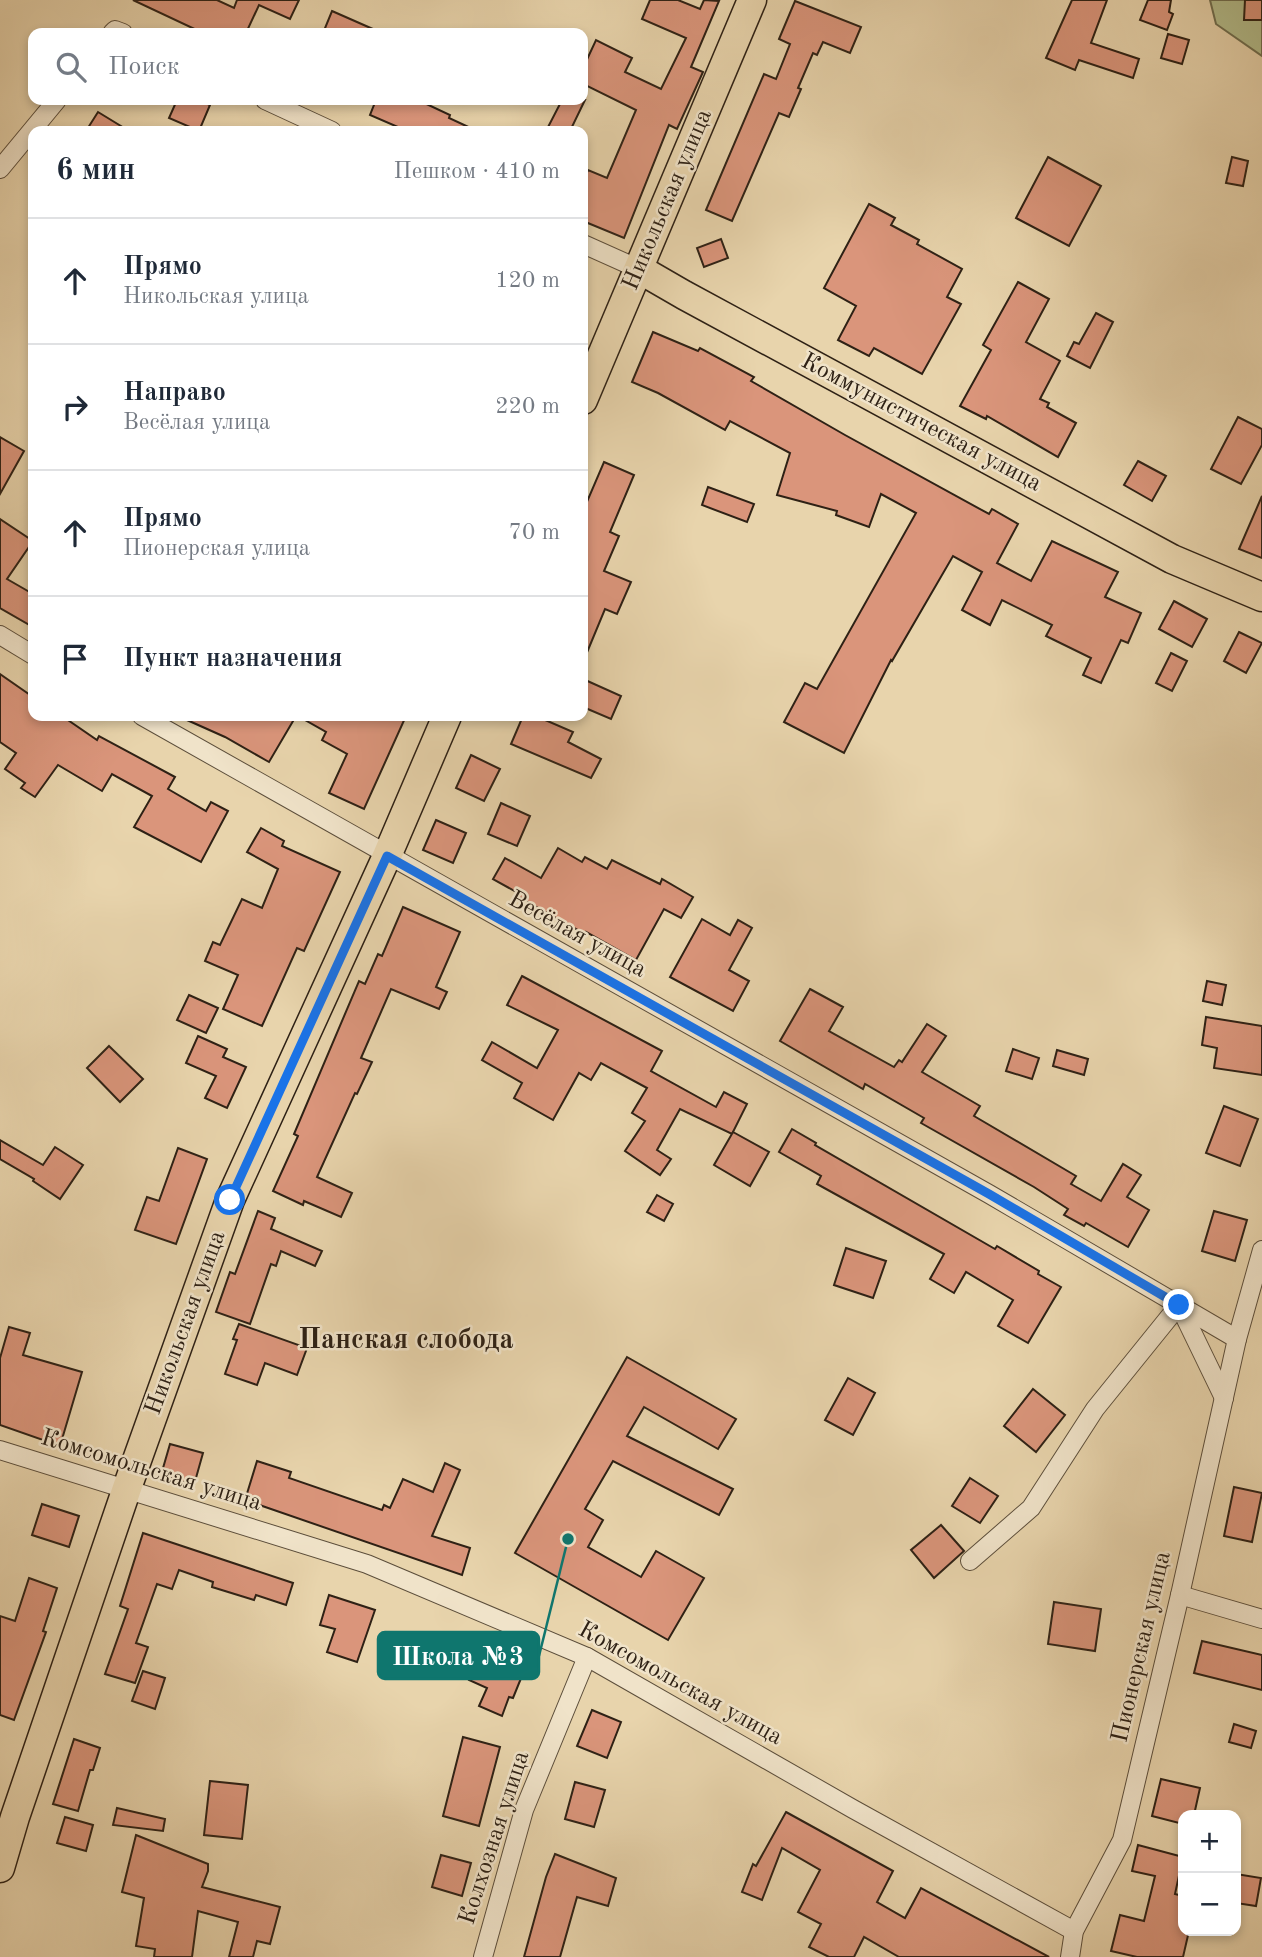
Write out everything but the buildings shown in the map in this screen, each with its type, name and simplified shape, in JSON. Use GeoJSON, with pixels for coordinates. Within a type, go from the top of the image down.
{"type":"FeatureCollection","features":[{"type":"Feature","properties":{"kind":"main road","name":"Никольская улица"},"geometry":{"type":"LineString","coordinates":[[588,388],[752,0]]}},
{"type":"Feature","properties":{"kind":"main road","name":"Коммунистическая улица"},"geometry":{"type":"LineString","coordinates":[[639,269],[1172,559],[1262,597]]}},
{"type":"Feature","properties":{"kind":"main road","name":"Никольская улица"},"geometry":{"type":"LineString","coordinates":[[0,1868],[127,1488],[230,1200],[387,856],[445,721]]}},
{"type":"Feature","properties":{"kind":"street"},"geometry":{"type":"LineString","coordinates":[[36,126],[53,105]]}},
{"type":"Feature","properties":{"kind":"street"},"geometry":{"type":"LineString","coordinates":[[276,105],[321,126]]}},
{"type":"Feature","properties":{"kind":"street"},"geometry":{"type":"LineString","coordinates":[[0,169],[28,135]]}},
{"type":"Feature","properties":{"kind":"street","name":"Коммунистическая улица"},"geometry":{"type":"LineString","coordinates":[[588,246],[639,269]]}},
{"type":"Feature","properties":{"kind":"street"},"geometry":{"type":"LineString","coordinates":[[0,635],[28,652]]}},
{"type":"Feature","properties":{"kind":"street","name":"Весёлая улица"},"geometry":{"type":"LineString","coordinates":[[151,721],[989,1194],[1179,1305]]}},
{"type":"Feature","properties":{"kind":"street","name":"Пионерская улица"},"geometry":{"type":"LineString","coordinates":[[1070,1957],[1074,1931],[1122,1840],[1237,1339],[1262,1250]]}},
{"type":"Feature","properties":{"kind":"street"},"geometry":{"type":"LineString","coordinates":[[1179,1305],[1237,1339]]}},
{"type":"Feature","properties":{"kind":"street"},"geometry":{"type":"LineString","coordinates":[[1179,1305],[1224,1398]]}},
{"type":"Feature","properties":{"kind":"street"},"geometry":{"type":"LineString","coordinates":[[970,1561],[1031,1508],[1095,1409],[1179,1305]]}},
{"type":"Feature","properties":{"kind":"street","name":"Комсомольская улица"},"geometry":{"type":"LineString","coordinates":[[0,1450],[367,1564],[587,1657],[1074,1931]]}},
{"type":"Feature","properties":{"kind":"street"},"geometry":{"type":"LineString","coordinates":[[1180,1595],[1262,1619]]}},
{"type":"Feature","properties":{"kind":"street","name":"Колхозная улица"},"geometry":{"type":"LineString","coordinates":[[483,1957],[524,1810],[587,1657]]}},
{"type":"Feature","properties":{"kind":"green space"},"geometry":{"type":"Polygon","coordinates":[[[1210,0],[1262,0],[1262,56],[1216,24],[1210,0]]]}},
{"type":"Feature","properties":{"kind":"place","name":"Школа №3"},"geometry":{"type":"Point","coordinates":[568,1539]}},
{"type":"Feature","properties":{"kind":"district","name":"Панская слобода"},"geometry":{"type":"Point","coordinates":[406,1341]}},
{"type":"Feature","properties":{"kind":"route"},"geometry":{"type":"LineString","coordinates":[[230,1200],[387,856],[989,1194],[1179,1305]]}}]}
